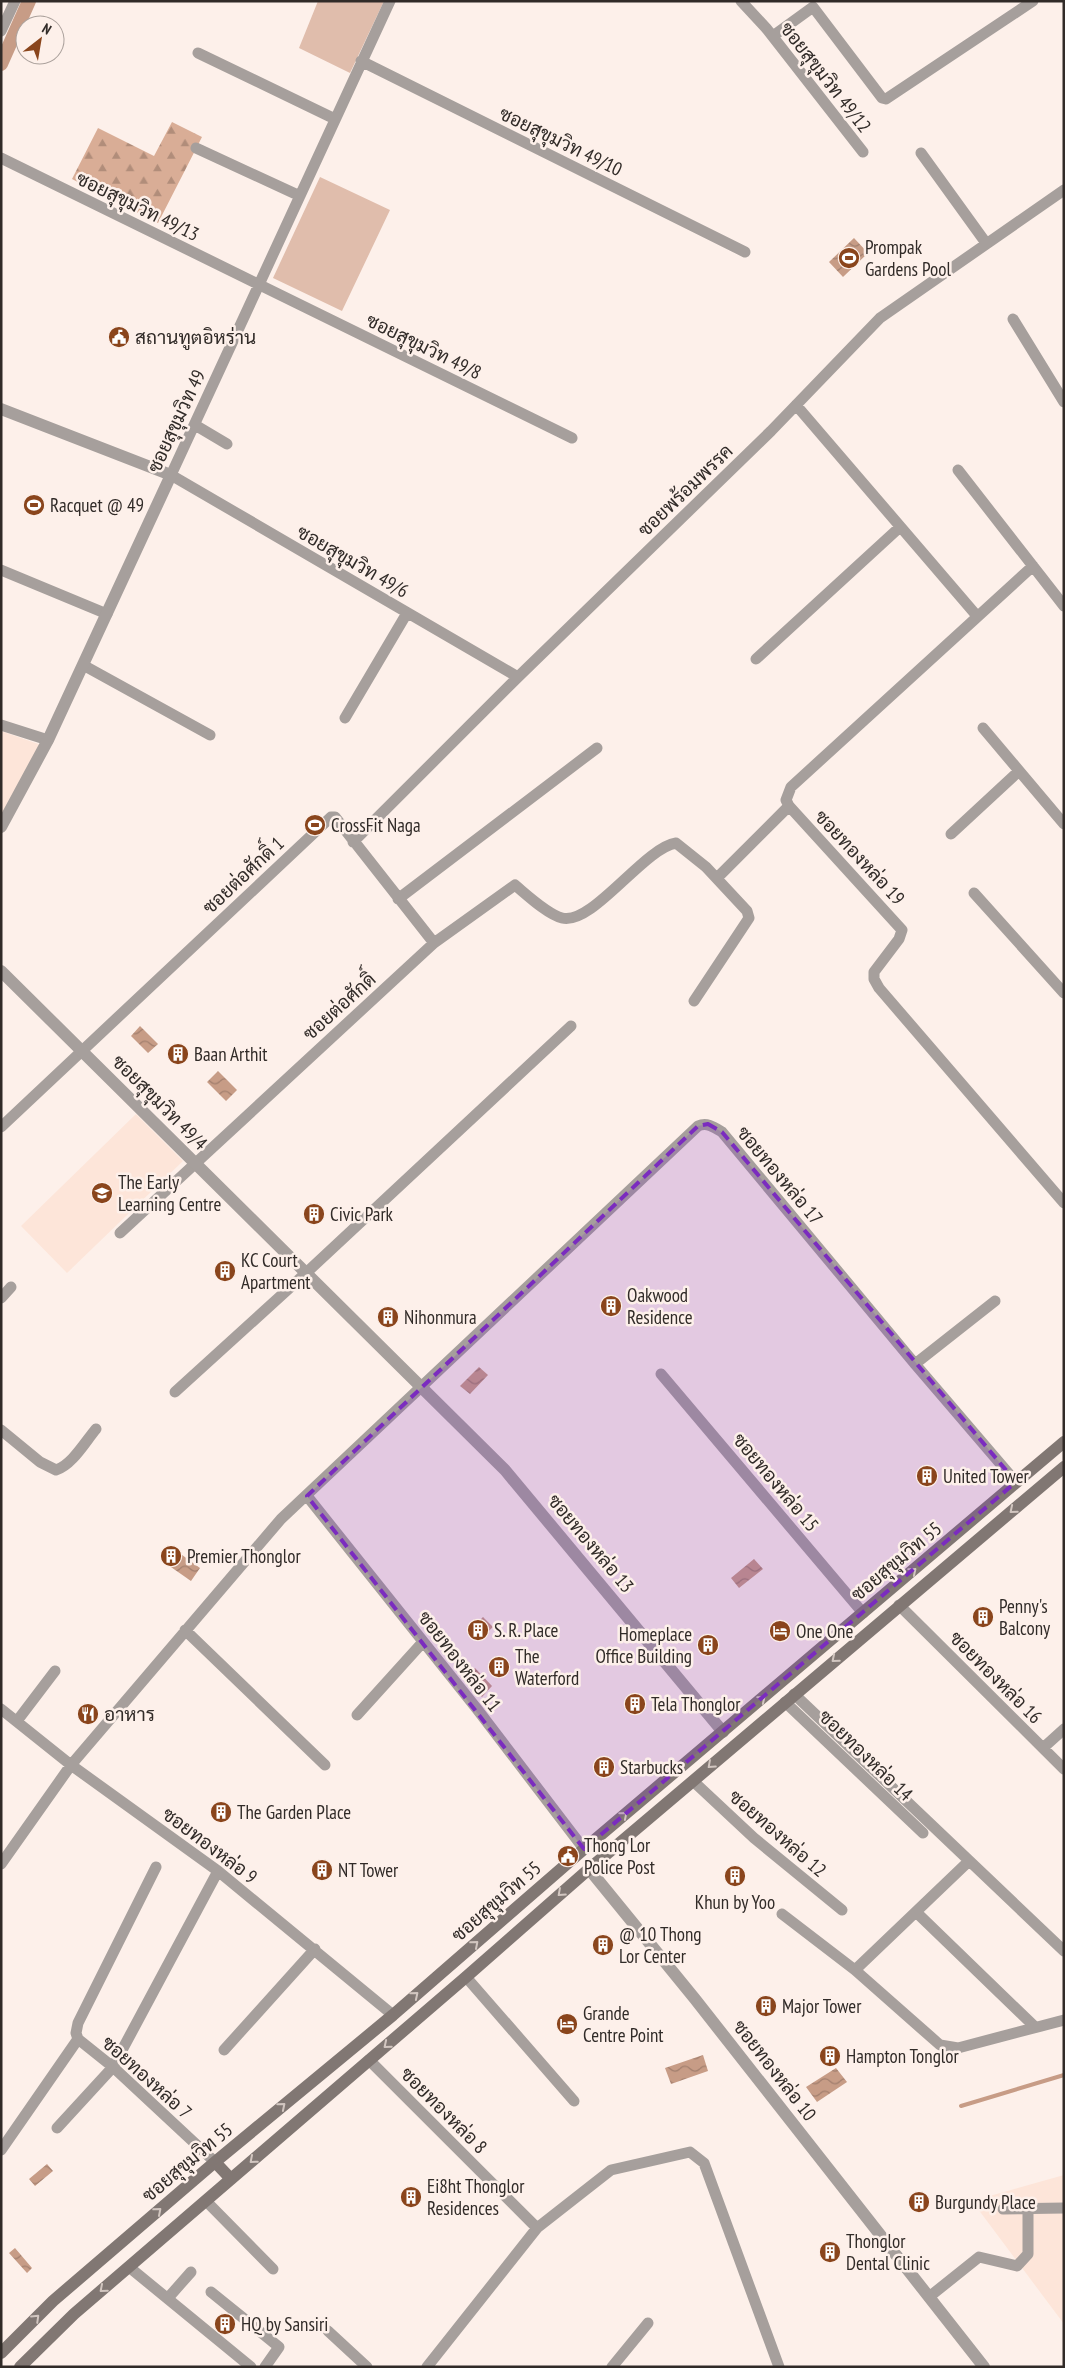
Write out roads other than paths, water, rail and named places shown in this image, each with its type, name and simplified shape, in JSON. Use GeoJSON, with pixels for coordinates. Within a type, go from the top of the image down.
{"type":"FeatureCollection","features":[{"type":"Feature","properties":{"kind":"main road","name":"ซอยสุขุมวิท 55"},"geometry":{"type":"LineString","coordinates":[[1,2352],[53,2301],[189,2184],[356,2045],[1064,1442]]}},
{"type":"Feature","properties":{"kind":"main road","name":"ซอยสุขุมวิท 55"},"geometry":{"type":"LineString","coordinates":[[20,2367],[49,2336],[589,1869],[899,1605],[1064,1468]]}},
{"type":"Feature","properties":{"kind":"main road"},"geometry":{"type":"LineString","coordinates":[[1016,1482],[1031,1496]]}},
{"type":"Feature","properties":{"kind":"main road"},"geometry":{"type":"LineString","coordinates":[[888,1592],[899,1605]]}},
{"type":"Feature","properties":{"kind":"main road"},"geometry":{"type":"LineString","coordinates":[[863,1613],[874,1627]]}},
{"type":"Feature","properties":{"kind":"main road"},"geometry":{"type":"LineString","coordinates":[[723,1732],[736,1743]]}},
{"type":"Feature","properties":{"kind":"main road"},"geometry":{"type":"LineString","coordinates":[[584,1849],[589,1869]]}},
{"type":"Feature","properties":{"kind":"main road"},"geometry":{"type":"LineString","coordinates":[[392,2014],[405,2030]]}},
{"type":"Feature","properties":{"kind":"main road"},"geometry":{"type":"LineString","coordinates":[[356,2045],[370,2060]]}},
{"type":"Feature","properties":{"kind":"main road"},"geometry":{"type":"LineString","coordinates":[[215,2162],[231,2179]]}},
{"type":"Feature","properties":{"kind":"main road"},"geometry":{"type":"LineString","coordinates":[[189,2184],[206,2201]]}},
{"type":"Feature","properties":{"kind":"street"},"geometry":{"type":"LineString","coordinates":[[1,31],[15,1]]}},
{"type":"Feature","properties":{"kind":"street","name":"ซอยสุขุมวิท 49"},"geometry":{"type":"LineString","coordinates":[[1,827],[48,740],[390,1]]}},
{"type":"Feature","properties":{"kind":"street","name":"ซอยสุขุมวิท 49/12"},"geometry":{"type":"LineString","coordinates":[[741,1],[749,7],[864,152]]}},
{"type":"Feature","properties":{"kind":"street"},"geometry":{"type":"LineString","coordinates":[[772,36],[816,4],[882,98],[886,99],[1033,1]]}},
{"type":"Feature","properties":{"kind":"street"},"geometry":{"type":"LineString","coordinates":[[198,53],[335,119]]}},
{"type":"Feature","properties":{"kind":"street","name":"ซอยสุขุมวิท 49/10"},"geometry":{"type":"LineString","coordinates":[[361,61],[745,252]]}},
{"type":"Feature","properties":{"kind":"street"},"geometry":{"type":"LineString","coordinates":[[196,148],[300,196]]}},
{"type":"Feature","properties":{"kind":"street"},"geometry":{"type":"LineString","coordinates":[[921,153],[986,243]]}},
{"type":"Feature","properties":{"kind":"street","name":"ซอยสุขุมวิท 49/13"},"geometry":{"type":"LineString","coordinates":[[1,158],[260,285]]}},
{"type":"Feature","properties":{"kind":"street","name":"ซอยพร้อมพรรค"},"geometry":{"type":"LineString","coordinates":[[353,842],[518,677],[796,405],[880,318],[1064,190]]}},
{"type":"Feature","properties":{"kind":"street","name":"ซอยสุขุมวิท 49/8"},"geometry":{"type":"LineString","coordinates":[[260,285],[572,438]]}},
{"type":"Feature","properties":{"kind":"street"},"geometry":{"type":"LineString","coordinates":[[1013,320],[1064,402]]}},
{"type":"Feature","properties":{"kind":"street"},"geometry":{"type":"LineString","coordinates":[[796,405],[977,616]]}},
{"type":"Feature","properties":{"kind":"street"},"geometry":{"type":"LineString","coordinates":[[1,409],[171,476]]}},
{"type":"Feature","properties":{"kind":"street"},"geometry":{"type":"LineString","coordinates":[[195,425],[227,444]]}},
{"type":"Feature","properties":{"kind":"street"},"geometry":{"type":"LineString","coordinates":[[958,470],[1064,606]]}},
{"type":"Feature","properties":{"kind":"street","name":"ซอยสุขุมวิท 49/6"},"geometry":{"type":"LineString","coordinates":[[171,476],[518,677]]}},
{"type":"Feature","properties":{"kind":"street"},"geometry":{"type":"LineString","coordinates":[[756,660],[900,527]]}},
{"type":"Feature","properties":{"kind":"street","name":"ซอยทองหล่อ 19"},"geometry":{"type":"LineString","coordinates":[[1033,566],[790,786],[786,796],[788,806],[902,930],[899,939],[873,975],[879,988],[1064,1203]]}},
{"type":"Feature","properties":{"kind":"street"},"geometry":{"type":"LineString","coordinates":[[1,570],[106,614]]}},
{"type":"Feature","properties":{"kind":"street"},"geometry":{"type":"LineString","coordinates":[[345,718],[407,613]]}},
{"type":"Feature","properties":{"kind":"street"},"geometry":{"type":"LineString","coordinates":[[82,665],[210,735]]}},
{"type":"Feature","properties":{"kind":"street"},"geometry":{"type":"LineString","coordinates":[[1,725],[48,740]]}},
{"type":"Feature","properties":{"kind":"street"},"geometry":{"type":"LineString","coordinates":[[983,728],[1064,824]]}},
{"type":"Feature","properties":{"kind":"street"},"geometry":{"type":"LineString","coordinates":[[398,899],[597,748]]}},
{"type":"Feature","properties":{"kind":"street"},"geometry":{"type":"LineString","coordinates":[[951,834],[1018,770]]}},
{"type":"Feature","properties":{"kind":"street"},"geometry":{"type":"LineString","coordinates":[[694,1001],[748,918],[747,911],[717,878],[788,806]]}},
{"type":"Feature","properties":{"kind":"street","name":"ซอยต่อศักดิ์ 1"},"geometry":{"type":"LineString","coordinates":[[81,1051],[329,819],[335,818],[434,943]]}},
{"type":"Feature","properties":{"kind":"street","name":"ซอยต่อศักดิ์"},"geometry":{"type":"LineString","coordinates":[[120,1233],[434,943],[515,885],[538,904],[563,918],[575,916],[585,912],[620,885],[667,844],[676,843],[717,878]]}},
{"type":"Feature","properties":{"kind":"street"},"geometry":{"type":"LineString","coordinates":[[974,893],[1064,993]]}},
{"type":"Feature","properties":{"kind":"street","name":"ซอยสุขุมวิท 49/4"},"geometry":{"type":"LineString","coordinates":[[1,972],[421,1387]]}},
{"type":"Feature","properties":{"kind":"street"},"geometry":{"type":"LineString","coordinates":[[175,1392],[306,1273],[571,1026]]}},
{"type":"Feature","properties":{"kind":"street"},"geometry":{"type":"LineString","coordinates":[[1,1126],[81,1051]]}},
{"type":"Feature","properties":{"kind":"street","name":"ซอยทองหล่อ 17"},"geometry":{"type":"LineString","coordinates":[[421,1387],[703,1124],[716,1127],[722,1132],[1016,1482]]}},
{"type":"Feature","properties":{"kind":"street"},"geometry":{"type":"LineString","coordinates":[[1,1298],[11,1287]]}},
{"type":"Feature","properties":{"kind":"street"},"geometry":{"type":"LineString","coordinates":[[915,1364],[995,1301]]}},
{"type":"Feature","properties":{"kind":"street","name":"ซอยทองหล่อ 15"},"geometry":{"type":"LineString","coordinates":[[661,1374],[863,1613]]}},
{"type":"Feature","properties":{"kind":"street"},"geometry":{"type":"LineString","coordinates":[[1,1864],[71,1765],[184,1630],[281,1519],[421,1387]]}},
{"type":"Feature","properties":{"kind":"street","name":"ซอยทองหล่อ 13"},"geometry":{"type":"LineString","coordinates":[[421,1387],[513,1479],[723,1732]]}},
{"type":"Feature","properties":{"kind":"street"},"geometry":{"type":"LineString","coordinates":[[1,1430],[40,1462],[56,1470],[68,1463],[96,1429]]}},
{"type":"Feature","properties":{"kind":"street","name":"ซอยทองหล่อ 11"},"geometry":{"type":"LineString","coordinates":[[307,1496],[584,1849]]}},
{"type":"Feature","properties":{"kind":"street","name":"ซอยทองหล่อ 16"},"geometry":{"type":"LineString","coordinates":[[899,1605],[1064,1769]]}},
{"type":"Feature","properties":{"kind":"street"},"geometry":{"type":"LineString","coordinates":[[184,1630],[325,1765]]}},
{"type":"Feature","properties":{"kind":"street"},"geometry":{"type":"LineString","coordinates":[[357,1716],[423,1642]]}},
{"type":"Feature","properties":{"kind":"street"},"geometry":{"type":"LineString","coordinates":[[17,1721],[55,1672]]}},
{"type":"Feature","properties":{"kind":"street"},"geometry":{"type":"LineString","coordinates":[[789,1698],[969,1861],[1064,1951]]}},
{"type":"Feature","properties":{"kind":"street","name":"ซอยทองหล่อ 14"},"geometry":{"type":"LineString","coordinates":[[789,1698],[923,1833]]}},
{"type":"Feature","properties":{"kind":"street","name":"ซอยทองหล่อ 9"},"geometry":{"type":"LineString","coordinates":[[1,1709],[71,1765],[218,1871],[392,2014]]}},
{"type":"Feature","properties":{"kind":"street"},"geometry":{"type":"LineString","coordinates":[[1043,1748],[1064,1729]]}},
{"type":"Feature","properties":{"kind":"street","name":"ซอยทองหล่อ 12"},"geometry":{"type":"LineString","coordinates":[[693,1781],[754,1838],[842,1910]]}},
{"type":"Feature","properties":{"kind":"street"},"geometry":{"type":"LineString","coordinates":[[855,1970],[969,1861]]}},
{"type":"Feature","properties":{"kind":"street"},"geometry":{"type":"LineString","coordinates":[[1,2150],[78,2039],[76,2032],[78,2023],[156,1867]]}},
{"type":"Feature","properties":{"kind":"street","name":"ซอยทองหล่อ 10"},"geometry":{"type":"LineString","coordinates":[[589,1869],[695,1999],[984,2367]]}},
{"type":"Feature","properties":{"kind":"street"},"geometry":{"type":"LineString","coordinates":[[57,2128],[113,2067],[218,1871]]}},
{"type":"Feature","properties":{"kind":"street"},"geometry":{"type":"LineString","coordinates":[[916,1912],[1034,2026]]}},
{"type":"Feature","properties":{"kind":"street"},"geometry":{"type":"LineString","coordinates":[[782,1914],[855,1970],[940,2045],[958,2048],[1034,2026],[1064,2020]]}},
{"type":"Feature","properties":{"kind":"street"},"geometry":{"type":"LineString","coordinates":[[224,2050],[315,1950]]}},
{"type":"Feature","properties":{"kind":"street"},"geometry":{"type":"LineString","coordinates":[[466,1977],[574,2101]]}},
{"type":"Feature","properties":{"kind":"street","name":"ซอยทองหล่อ 7"},"geometry":{"type":"LineString","coordinates":[[78,2039],[113,2067],[215,2162]]}},
{"type":"Feature","properties":{"kind":"street","name":"ซอยทองหล่อ 8"},"geometry":{"type":"LineString","coordinates":[[370,2060],[536,2228]]}},
{"type":"Feature","properties":{"kind":"street"},"geometry":{"type":"LineString","coordinates":[[427,2367],[536,2228],[611,2170],[690,2152],[704,2163],[779,2367]]}},
{"type":"Feature","properties":{"kind":"street"},"geometry":{"type":"LineString","coordinates":[[206,2201],[273,2269]]}},
{"type":"Feature","properties":{"kind":"street"},"geometry":{"type":"LineString","coordinates":[[1003,2209],[1064,2208]]}},
{"type":"Feature","properties":{"kind":"street"},"geometry":{"type":"LineString","coordinates":[[929,2297],[979,2257],[1017,2266],[1028,2254],[1028,2209]]}},
{"type":"Feature","properties":{"kind":"street"},"geometry":{"type":"LineString","coordinates":[[129,2267],[251,2367]]}},
{"type":"Feature","properties":{"kind":"street"},"geometry":{"type":"LineString","coordinates":[[168,2298],[191,2272]]}},
{"type":"Feature","properties":{"kind":"street"},"geometry":{"type":"LineString","coordinates":[[211,2292],[279,2347],[265,2367]]}},
{"type":"Feature","properties":{"kind":"street"},"geometry":{"type":"LineString","coordinates":[[612,2367],[648,2323]]}},
{"type":"Feature","properties":{"kind":"street"},"geometry":{"type":"LineString","coordinates":[[328,2331],[367,2367]]}},
{"type":"Feature","properties":{"kind":"water","name":"Prompak Gardens Pool"},"geometry":{"type":"Polygon","coordinates":[[[854,238],[868,253],[843,277],[829,262],[854,238]]]}},
{"type":"Feature","properties":{"kind":"water"},"geometry":{"type":"Polygon","coordinates":[[[140,1026],[158,1044],[148,1053],[131,1036],[140,1026]]]}},
{"type":"Feature","properties":{"kind":"water"},"geometry":{"type":"Polygon","coordinates":[[[218,1071],[237,1090],[226,1101],[207,1082],[218,1071]]]}},
{"type":"Feature","properties":{"kind":"water"},"geometry":{"type":"Polygon","coordinates":[[[479,1367],[488,1375],[470,1394],[460,1386],[479,1367]]]}},
{"type":"Feature","properties":{"kind":"water"},"geometry":{"type":"Polygon","coordinates":[[[178,1552],[200,1568],[191,1581],[168,1565],[178,1552]]]}},
{"type":"Feature","properties":{"kind":"water"},"geometry":{"type":"Polygon","coordinates":[[[754,1559],[763,1569],[739,1588],[731,1578],[754,1559]]]}},
{"type":"Feature","properties":{"kind":"water"},"geometry":{"type":"Polygon","coordinates":[[[483,1617],[493,1627],[480,1639],[471,1630],[483,1617]]]}},
{"type":"Feature","properties":{"kind":"water"},"geometry":{"type":"Polygon","coordinates":[[[475,1668],[492,1686],[482,1697],[464,1679],[475,1668]]]}},
{"type":"Feature","properties":{"kind":"water"},"geometry":{"type":"Polygon","coordinates":[[[703,2055],[708,2071],[671,2084],[665,2068],[703,2055]]]}},
{"type":"Feature","properties":{"kind":"water"},"geometry":{"type":"Polygon","coordinates":[[[836,2068],[847,2082],[817,2102],[806,2087],[836,2068]]]}},
{"type":"Feature","properties":{"kind":"water"},"geometry":{"type":"Polygon","coordinates":[[[47,2164],[53,2171],[35,2186],[29,2179],[47,2164]]]}},
{"type":"Feature","properties":{"kind":"water"},"geometry":{"type":"Polygon","coordinates":[[[15,2248],[32,2268],[27,2273],[9,2253],[15,2248]]]}},
{"type":"Feature","properties":{"kind":"waterway"},"geometry":{"type":"LineString","coordinates":[[1,64],[29,1]]}},
{"type":"Feature","properties":{"kind":"waterway"},"geometry":{"type":"LineString","coordinates":[[961,2106],[1064,2075]]}},
{"type":"Feature","properties":{"kind":"place","name":"Prompak Gardens Pool"},"geometry":{"type":"Point","coordinates":[849,258]}},
{"type":"Feature","properties":{"kind":"place","name":"สถานทูตอิหร่าน"},"geometry":{"type":"Point","coordinates":[119,337]}},
{"type":"Feature","properties":{"kind":"place","name":"Racquet @ 49"},"geometry":{"type":"Point","coordinates":[34,505]}},
{"type":"Feature","properties":{"kind":"place","name":"CrossFit Naga"},"geometry":{"type":"Point","coordinates":[315,825]}},
{"type":"Feature","properties":{"kind":"place","name":"Baan Arthit"},"geometry":{"type":"Point","coordinates":[178,1054]}},
{"type":"Feature","properties":{"kind":"place","name":"The Early Learning Centre"},"geometry":{"type":"Point","coordinates":[102,1193]}},
{"type":"Feature","properties":{"kind":"place","name":"Civic Park"},"geometry":{"type":"Point","coordinates":[314,1214]}},
{"type":"Feature","properties":{"kind":"place","name":"KC Court Apartment"},"geometry":{"type":"Point","coordinates":[225,1271]}},
{"type":"Feature","properties":{"kind":"place","name":"Oakwood Residence"},"geometry":{"type":"Point","coordinates":[611,1306]}},
{"type":"Feature","properties":{"kind":"place","name":"Nihonmura"},"geometry":{"type":"Point","coordinates":[388,1317]}},
{"type":"Feature","properties":{"kind":"place","name":"United Tower"},"geometry":{"type":"Point","coordinates":[927,1476]}},
{"type":"Feature","properties":{"kind":"place","name":"Premier Thonglor"},"geometry":{"type":"Point","coordinates":[171,1556]}},
{"type":"Feature","properties":{"kind":"place","name":"Penny's Balcony"},"geometry":{"type":"Point","coordinates":[983,1617]}},
{"type":"Feature","properties":{"kind":"place","name":"S. R. Place"},"geometry":{"type":"Point","coordinates":[478,1630]}},
{"type":"Feature","properties":{"kind":"place","name":"One One"},"geometry":{"type":"Point","coordinates":[780,1631]}},
{"type":"Feature","properties":{"kind":"place","name":"Homeplace Office Building"},"geometry":{"type":"Point","coordinates":[708,1645]}},
{"type":"Feature","properties":{"kind":"place","name":"The Waterford"},"geometry":{"type":"Point","coordinates":[499,1667]}},
{"type":"Feature","properties":{"kind":"place","name":"Tela Thonglor"},"geometry":{"type":"Point","coordinates":[635,1704]}},
{"type":"Feature","properties":{"kind":"place","name":"อาหาร"},"geometry":{"type":"Point","coordinates":[88,1714]}},
{"type":"Feature","properties":{"kind":"place","name":"Starbucks"},"geometry":{"type":"Point","coordinates":[604,1767]}},
{"type":"Feature","properties":{"kind":"place","name":"The Garden Place"},"geometry":{"type":"Point","coordinates":[221,1812]}},
{"type":"Feature","properties":{"kind":"place","name":"Thong Lor Police Post"},"geometry":{"type":"Point","coordinates":[568,1856]}},
{"type":"Feature","properties":{"kind":"place","name":"NT Tower"},"geometry":{"type":"Point","coordinates":[322,1870]}},
{"type":"Feature","properties":{"kind":"place","name":"Khun by Yoo"},"geometry":{"type":"Point","coordinates":[735,1876]}},
{"type":"Feature","properties":{"kind":"place","name":"@ 10 Thong Lor Center"},"geometry":{"type":"Point","coordinates":[603,1945]}},
{"type":"Feature","properties":{"kind":"place","name":"Major Tower"},"geometry":{"type":"Point","coordinates":[766,2006]}},
{"type":"Feature","properties":{"kind":"place","name":"Grande Centre Point"},"geometry":{"type":"Point","coordinates":[567,2024]}},
{"type":"Feature","properties":{"kind":"place","name":"Hampton Tonglor"},"geometry":{"type":"Point","coordinates":[830,2056]}},
{"type":"Feature","properties":{"kind":"place","name":"Ei8ht Thonglor Residences"},"geometry":{"type":"Point","coordinates":[411,2197]}},
{"type":"Feature","properties":{"kind":"place","name":"Burgundy Place"},"geometry":{"type":"Point","coordinates":[919,2202]}},
{"type":"Feature","properties":{"kind":"place","name":"Thonglor Dental Clinic"},"geometry":{"type":"Point","coordinates":[830,2252]}},
{"type":"Feature","properties":{"kind":"place","name":"HQ by Sansiri"},"geometry":{"type":"Point","coordinates":[225,2324]}}]}
